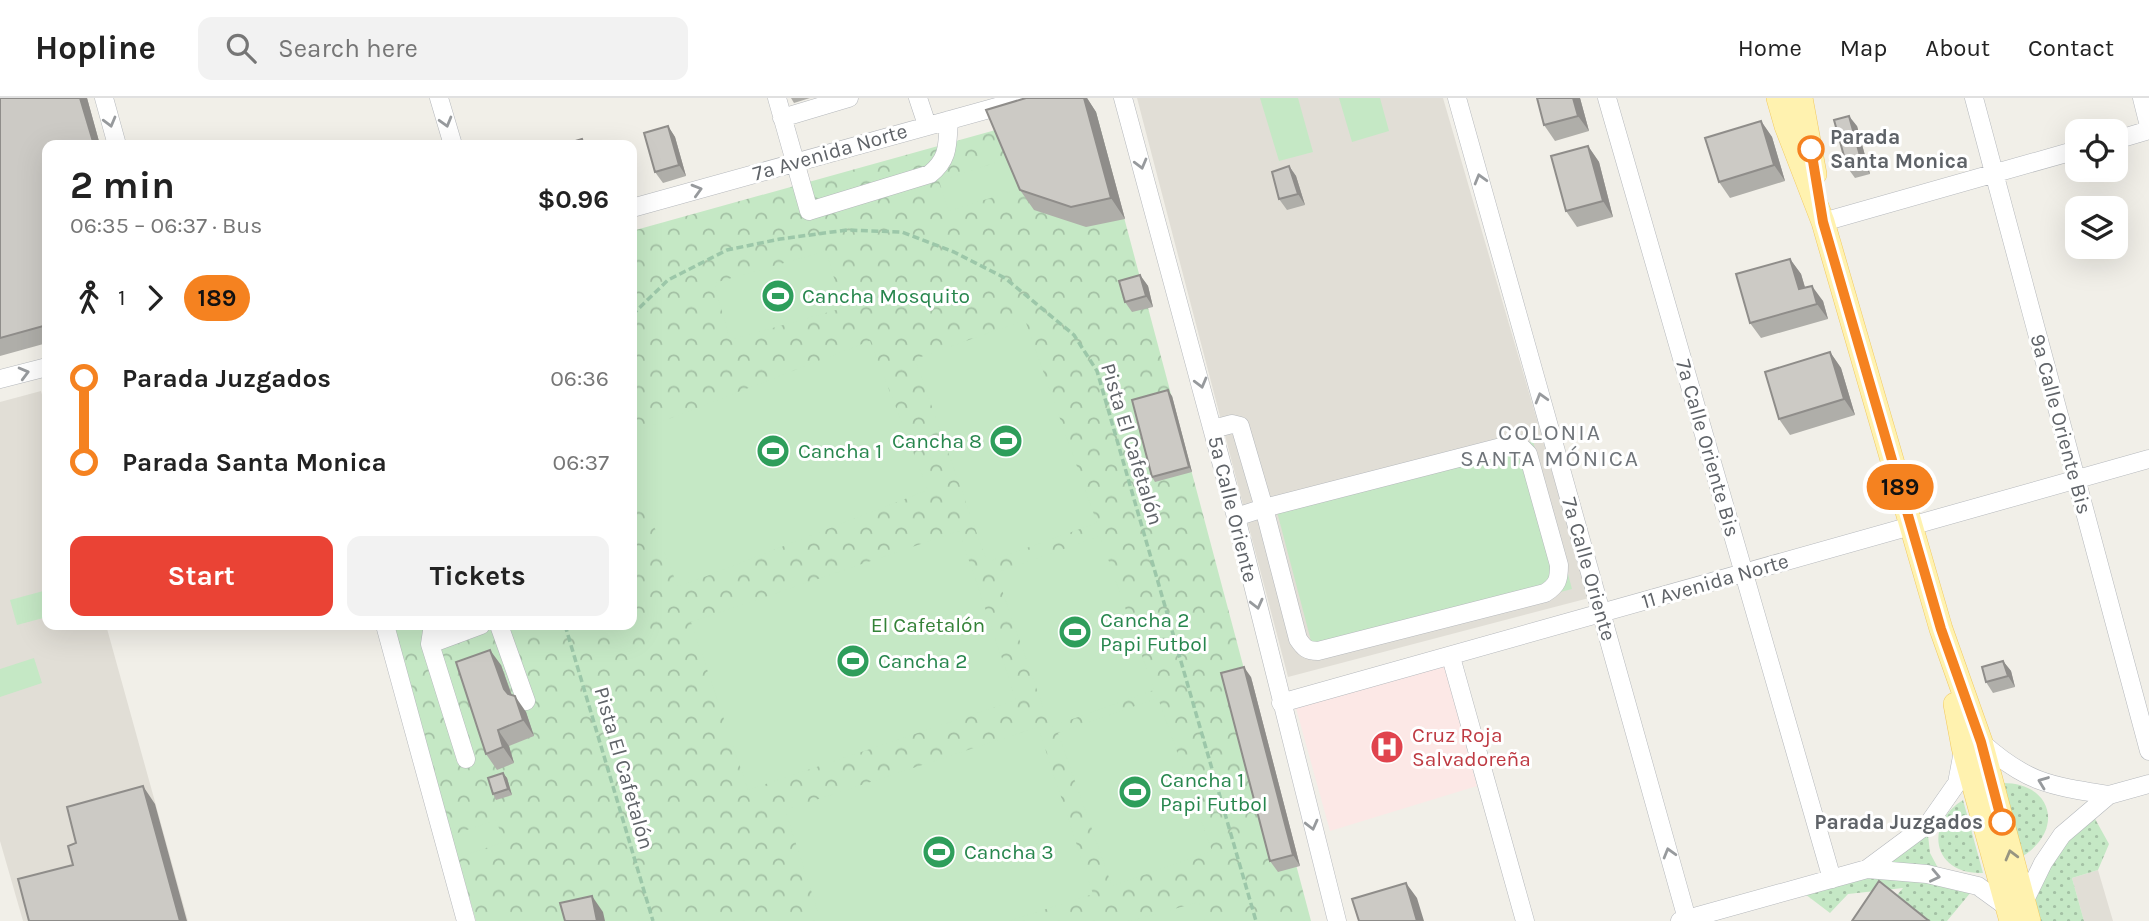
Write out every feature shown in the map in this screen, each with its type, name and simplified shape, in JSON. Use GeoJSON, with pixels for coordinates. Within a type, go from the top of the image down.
{"type":"FeatureCollection","features":[{"type":"Feature","properties":{"kind":"main road"},"geometry":{"type":"LineString","coordinates":[[1778,98],[1823,222],[1941,629],[2018,913]]}},
{"type":"Feature","properties":{"kind":"main road"},"geometry":{"type":"LineString","coordinates":[[1801,98],[1823,222]]}},
{"type":"Feature","properties":{"kind":"street"},"geometry":{"type":"LineString","coordinates":[[104,98],[116,140]]}},
{"type":"Feature","properties":{"kind":"street"},"geometry":{"type":"LineString","coordinates":[[439,98],[452,140]]}},
{"type":"Feature","properties":{"kind":"street"},"geometry":{"type":"LineString","coordinates":[[777,98],[809,211],[930,174],[937,169],[946,155],[949,120]]}},
{"type":"Feature","properties":{"kind":"street"},"geometry":{"type":"LineString","coordinates":[[782,118],[849,98]]}},
{"type":"Feature","properties":{"kind":"street"},"geometry":{"type":"LineString","coordinates":[[918,98],[927,125]]}},
{"type":"Feature","properties":{"kind":"street","name":"7a Avenida Norte"},"geometry":{"type":"LineString","coordinates":[[637,207],[1029,98]]}},
{"type":"Feature","properties":{"kind":"street","name":"5a Calle Oriente"},"geometry":{"type":"LineString","coordinates":[[1123,98],[1236,517],[1337,921]]}},
{"type":"Feature","properties":{"kind":"street","name":"7a Calle Oriente"},"geometry":{"type":"LineString","coordinates":[[1457,98],[1684,920]]}},
{"type":"Feature","properties":{"kind":"street","name":"7a Calle Oriente Bis"},"geometry":{"type":"LineString","coordinates":[[1607,98],[1832,879]]}},
{"type":"Feature","properties":{"kind":"street","name":"9a Calle Oriente Bis"},"geometry":{"type":"LineString","coordinates":[[1974,98],[2149,751]]}},
{"type":"Feature","properties":{"kind":"street"},"geometry":{"type":"LineString","coordinates":[[2128,136],[2149,128],[2142,98]]}},
{"type":"Feature","properties":{"kind":"street"},"geometry":{"type":"LineString","coordinates":[[1823,222],[2065,153]]}},
{"type":"Feature","properties":{"kind":"street"},"geometry":{"type":"LineString","coordinates":[[0,379],[42,368]]}},
{"type":"Feature","properties":{"kind":"street"},"geometry":{"type":"LineString","coordinates":[[1213,429],[1232,424],[1240,426],[1264,508],[1298,639],[1309,651],[1545,593],[1555,587],[1559,579],[1559,565],[1528,454],[1517,443],[1264,508],[1236,517]]}},
{"type":"Feature","properties":{"kind":"street","name":"11 Avenida Norte"},"geometry":{"type":"LineString","coordinates":[[1281,703],[2149,459]]}},
{"type":"Feature","properties":{"kind":"street"},"geometry":{"type":"LineString","coordinates":[[387,630],[466,921]]}},
{"type":"Feature","properties":{"kind":"street"},"geometry":{"type":"LineString","coordinates":[[432,630],[430,644],[466,759]]}},
{"type":"Feature","properties":{"kind":"street"},"geometry":{"type":"LineString","coordinates":[[430,644],[468,630]]}},
{"type":"Feature","properties":{"kind":"street"},"geometry":{"type":"LineString","coordinates":[[501,630],[526,701]]}},
{"type":"Feature","properties":{"kind":"street"},"geometry":{"type":"LineString","coordinates":[[1451,657],[1525,921]]}},
{"type":"Feature","properties":{"kind":"street"},"geometry":{"type":"LineString","coordinates":[[1684,920],[1867,869],[1929,823],[1956,783],[1972,745],[2033,779],[2054,786],[2109,795]]}},
{"type":"Feature","properties":{"kind":"street"},"geometry":{"type":"LineString","coordinates":[[1867,869],[1927,874],[1978,886],[2018,913],[2043,863],[2062,835],[2109,795],[2149,783]]}},
{"type":"Feature","properties":{"kind":"path","name":"Pista El Cafetalón"},"geometry":{"type":"LineString","coordinates":[[637,310],[668,280],[727,250],[780,239],[847,230],[902,232],[954,252],[1005,278],[1074,335],[1097,371],[1256,921]]}},
{"type":"Feature","properties":{"kind":"path","name":"Pista El Cafetalón"},"geometry":{"type":"LineString","coordinates":[[566,630],[653,921]]}},
{"type":"Feature","properties":{"kind":"shaded area"},"geometry":{"type":"Polygon","coordinates":[[[1137,98],[1443,98],[1589,598],[1288,677],[1137,98]]]}},
{"type":"Feature","properties":{"kind":"shaded area"},"geometry":{"type":"Polygon","coordinates":[[[41,391],[42,630],[107,630],[188,921],[23,921],[0,841],[0,402],[41,391]]]}},
{"type":"Feature","properties":{"kind":"shaded area","name":"Cruz Roja Salvadoreña"},"geometry":{"type":"Polygon","coordinates":[[[1444,665],[1477,786],[1330,831],[1296,708],[1444,665]]]}},
{"type":"Feature","properties":{"kind":"shaded area"},"geometry":{"type":"Polygon","coordinates":[[[2098,870],[2113,921],[2084,921],[2072,878],[2098,870]]]}},
{"type":"Feature","properties":{"kind":"green space"},"geometry":{"type":"Polygon","coordinates":[[[1260,98],[1298,98],[1313,152],[1279,161],[1260,98]]]}},
{"type":"Feature","properties":{"kind":"green space"},"geometry":{"type":"Polygon","coordinates":[[[1339,98],[1380,98],[1389,131],[1352,142],[1339,98]]]}},
{"type":"Feature","properties":{"kind":"green space","name":"El Cafetalón"},"geometry":{"type":"Polygon","coordinates":[[[1086,105],[1096,112],[1311,921],[476,921],[392,630],[637,630],[637,230],[1086,105]]]}},
{"type":"Feature","properties":{"kind":"green space"},"geometry":{"type":"Polygon","coordinates":[[[1013,157],[1022,188],[949,211],[939,181],[1013,157]]]}},
{"type":"Feature","properties":{"kind":"green space","name":"Cancha Mosquito"},"geometry":{"type":"Polygon","coordinates":[[[826,251],[843,308],[730,340],[714,283],[826,251]]]}},
{"type":"Feature","properties":{"kind":"green space","name":"Cancha 8"},"geometry":{"type":"Polygon","coordinates":[[[1025,320],[1097,523],[987,562],[915,359],[1025,320]]]}},
{"type":"Feature","properties":{"kind":"green space","name":"Cancha 1"},"geometry":{"type":"Polygon","coordinates":[[[870,341],[928,490],[678,587],[637,483],[637,431],[870,341]]]}},
{"type":"Feature","properties":{"kind":"green space"},"geometry":{"type":"Polygon","coordinates":[[[1533,441],[1572,589],[1315,656],[1276,508],[1533,441]]]}},
{"type":"Feature","properties":{"kind":"green space","name":"Cancha 2"},"geometry":{"type":"Polygon","coordinates":[[[959,531],[1016,700],[748,790],[691,622],[959,531]]]}},
{"type":"Feature","properties":{"kind":"green space","name":"Cancha 2 Papi Futbol"},"geometry":{"type":"Polygon","coordinates":[[[1100,536],[1154,690],[1050,727],[996,573],[1100,536]]]}},
{"type":"Feature","properties":{"kind":"green space"},"geometry":{"type":"Polygon","coordinates":[[[42,591],[42,618],[17,625],[10,600],[42,591]]]}},
{"type":"Feature","properties":{"kind":"green space"},"geometry":{"type":"Polygon","coordinates":[[[34,658],[42,683],[0,697],[0,669],[34,658]]]}},
{"type":"Feature","properties":{"kind":"green space","name":"Cancha 1 Papi Futbol"},"geometry":{"type":"Polygon","coordinates":[[[1158,698],[1212,851],[1112,886],[1058,733],[1158,698]]]}},
{"type":"Feature","properties":{"kind":"green space","name":"Cancha 3"},"geometry":{"type":"Polygon","coordinates":[[[1038,727],[1093,894],[1009,921],[821,921],[785,810],[1038,727]]]}},
{"type":"Feature","properties":{"kind":"green space"},"geometry":{"type":"Polygon","coordinates":[[[2003,783],[2020,785],[2033,791],[2042,799],[2047,810],[2048,821],[2044,834],[2023,856],[2003,783]]]}},
{"type":"Feature","properties":{"kind":"green space"},"geometry":{"type":"Polygon","coordinates":[[[1963,800],[1983,873],[1953,866],[1939,847],[1942,822],[1950,810],[1963,800]]]}},
{"type":"Feature","properties":{"kind":"green space"},"geometry":{"type":"Polygon","coordinates":[[[2094,817],[2109,844],[2098,870],[2072,878],[2084,921],[2039,921],[2034,902],[2047,871],[2068,838],[2094,817]]]}},
{"type":"Feature","properties":{"kind":"green space"},"geometry":{"type":"Polygon","coordinates":[[[496,820],[504,842],[462,856],[455,834],[496,820]]]}},
{"type":"Feature","properties":{"kind":"green space"},"geometry":{"type":"Polygon","coordinates":[[[1928,835],[1930,853],[1938,868],[1882,865],[1928,835]]]}},
{"type":"Feature","properties":{"kind":"green space"},"geometry":{"type":"Polygon","coordinates":[[[1869,873],[1926,879],[1971,892],[1947,921],[1918,921],[1893,900],[1903,888],[1848,894],[1830,913],[1801,891],[1869,873]]]}},
{"type":"Feature","properties":{"kind":"green space"},"geometry":{"type":"Polygon","coordinates":[[[1199,902],[1205,921],[1131,921],[1199,902]]]}},
{"type":"Feature","properties":{"kind":"building"},"geometry":{"type":"Polygon","coordinates":[[[0,98],[80,98],[93,140],[42,140],[42,326],[0,338],[0,98]]]}},
{"type":"Feature","properties":{"kind":"building"},"geometry":{"type":"Polygon","coordinates":[[[1026,98],[1084,98],[1111,198],[1071,207],[1020,190],[986,110],[1026,98]]]}},
{"type":"Feature","properties":{"kind":"building"},"geometry":{"type":"Polygon","coordinates":[[[1537,98],[1573,98],[1578,116],[1544,125],[1537,98]]]}},
{"type":"Feature","properties":{"kind":"building"},"geometry":{"type":"Polygon","coordinates":[[[1849,116],[1862,163],[1847,167],[1834,120],[1849,116]]]}},
{"type":"Feature","properties":{"kind":"building"},"geometry":{"type":"Polygon","coordinates":[[[1761,121],[1774,165],[1719,182],[1705,138],[1761,121]]]}},
{"type":"Feature","properties":{"kind":"building"},"geometry":{"type":"Polygon","coordinates":[[[668,126],[679,165],[655,172],[644,133],[668,126]]]}},
{"type":"Feature","properties":{"kind":"building"},"geometry":{"type":"Polygon","coordinates":[[[1588,146],[1603,201],[1566,211],[1551,156],[1588,146]]]}},
{"type":"Feature","properties":{"kind":"building"},"geometry":{"type":"Polygon","coordinates":[[[1289,166],[1298,194],[1279,199],[1272,172],[1289,166]]]}},
{"type":"Feature","properties":{"kind":"building"},"geometry":{"type":"Polygon","coordinates":[[[1790,259],[1799,289],[1812,286],[1817,304],[1750,323],[1736,274],[1790,259]]]}},
{"type":"Feature","properties":{"kind":"building"},"geometry":{"type":"Polygon","coordinates":[[[1140,275],[1146,296],[1125,302],[1119,281],[1140,275]]]}},
{"type":"Feature","properties":{"kind":"building"},"geometry":{"type":"Polygon","coordinates":[[[1830,352],[1844,399],[1779,419],[1765,372],[1830,352]]]}},
{"type":"Feature","properties":{"kind":"building"},"geometry":{"type":"Polygon","coordinates":[[[1168,390],[1189,467],[1152,477],[1132,400],[1168,390]]]}},
{"type":"Feature","properties":{"kind":"building"},"geometry":{"type":"Polygon","coordinates":[[[490,650],[504,689],[515,696],[523,720],[498,730],[503,747],[486,754],[456,662],[490,650]]]}},
{"type":"Feature","properties":{"kind":"building"},"geometry":{"type":"Polygon","coordinates":[[[2003,661],[2008,676],[1986,682],[1982,667],[2003,661]]]}},
{"type":"Feature","properties":{"kind":"building"},"geometry":{"type":"Polygon","coordinates":[[[1244,667],[1293,855],[1270,861],[1221,673],[1244,667]]]}},
{"type":"Feature","properties":{"kind":"building"},"geometry":{"type":"Polygon","coordinates":[[[503,773],[508,789],[493,794],[488,778],[503,773]]]}},
{"type":"Feature","properties":{"kind":"building"},"geometry":{"type":"Polygon","coordinates":[[[143,786],[180,921],[29,921],[18,879],[73,865],[68,846],[76,843],[67,807],[143,786]]]}},
{"type":"Feature","properties":{"kind":"building"},"geometry":{"type":"Polygon","coordinates":[[[1879,881],[1929,921],[1852,921],[1879,881]]]}},
{"type":"Feature","properties":{"kind":"building"},"geometry":{"type":"Polygon","coordinates":[[[1406,883],[1417,921],[1359,921],[1352,899],[1406,883]]]}},
{"type":"Feature","properties":{"kind":"building"},"geometry":{"type":"Polygon","coordinates":[[[592,896],[597,921],[565,921],[560,903],[592,896]]]}},
{"type":"Feature","properties":{"kind":"bus line","name":"189"},"geometry":{"type":"LineString","coordinates":[[1811,149],[1823,222],[1941,629],[1981,742],[2002,822]]}},
{"type":"Feature","properties":{"kind":"place","name":"Parada Santa Monica"},"geometry":{"type":"Point","coordinates":[1811,149]}},
{"type":"Feature","properties":{"kind":"place","name":"Cancha Mosquito"},"geometry":{"type":"Point","coordinates":[778,296]}},
{"type":"Feature","properties":{"kind":"place","name":"Cancha 8"},"geometry":{"type":"Point","coordinates":[1006,441]}},
{"type":"Feature","properties":{"kind":"place","name":"Cancha 1"},"geometry":{"type":"Point","coordinates":[773,451]}},
{"type":"Feature","properties":{"kind":"place","name":"Cancha 2 Papi Futbol"},"geometry":{"type":"Point","coordinates":[1075,632]}},
{"type":"Feature","properties":{"kind":"place","name":"Cancha 2"},"geometry":{"type":"Point","coordinates":[853,661]}},
{"type":"Feature","properties":{"kind":"place","name":"Cruz Roja Salvadoreña"},"geometry":{"type":"Point","coordinates":[1387,747]}},
{"type":"Feature","properties":{"kind":"place","name":"Cancha 1 Papi Futbol"},"geometry":{"type":"Point","coordinates":[1135,792]}},
{"type":"Feature","properties":{"kind":"place","name":"Parada Juzgados"},"geometry":{"type":"Point","coordinates":[2002,822]}},
{"type":"Feature","properties":{"kind":"place","name":"Cancha 3"},"geometry":{"type":"Point","coordinates":[939,852]}},
{"type":"Feature","properties":{"kind":"district","name":"COLONIA SANTA MÓNICA"},"geometry":{"type":"Point","coordinates":[1550,445]}}]}
